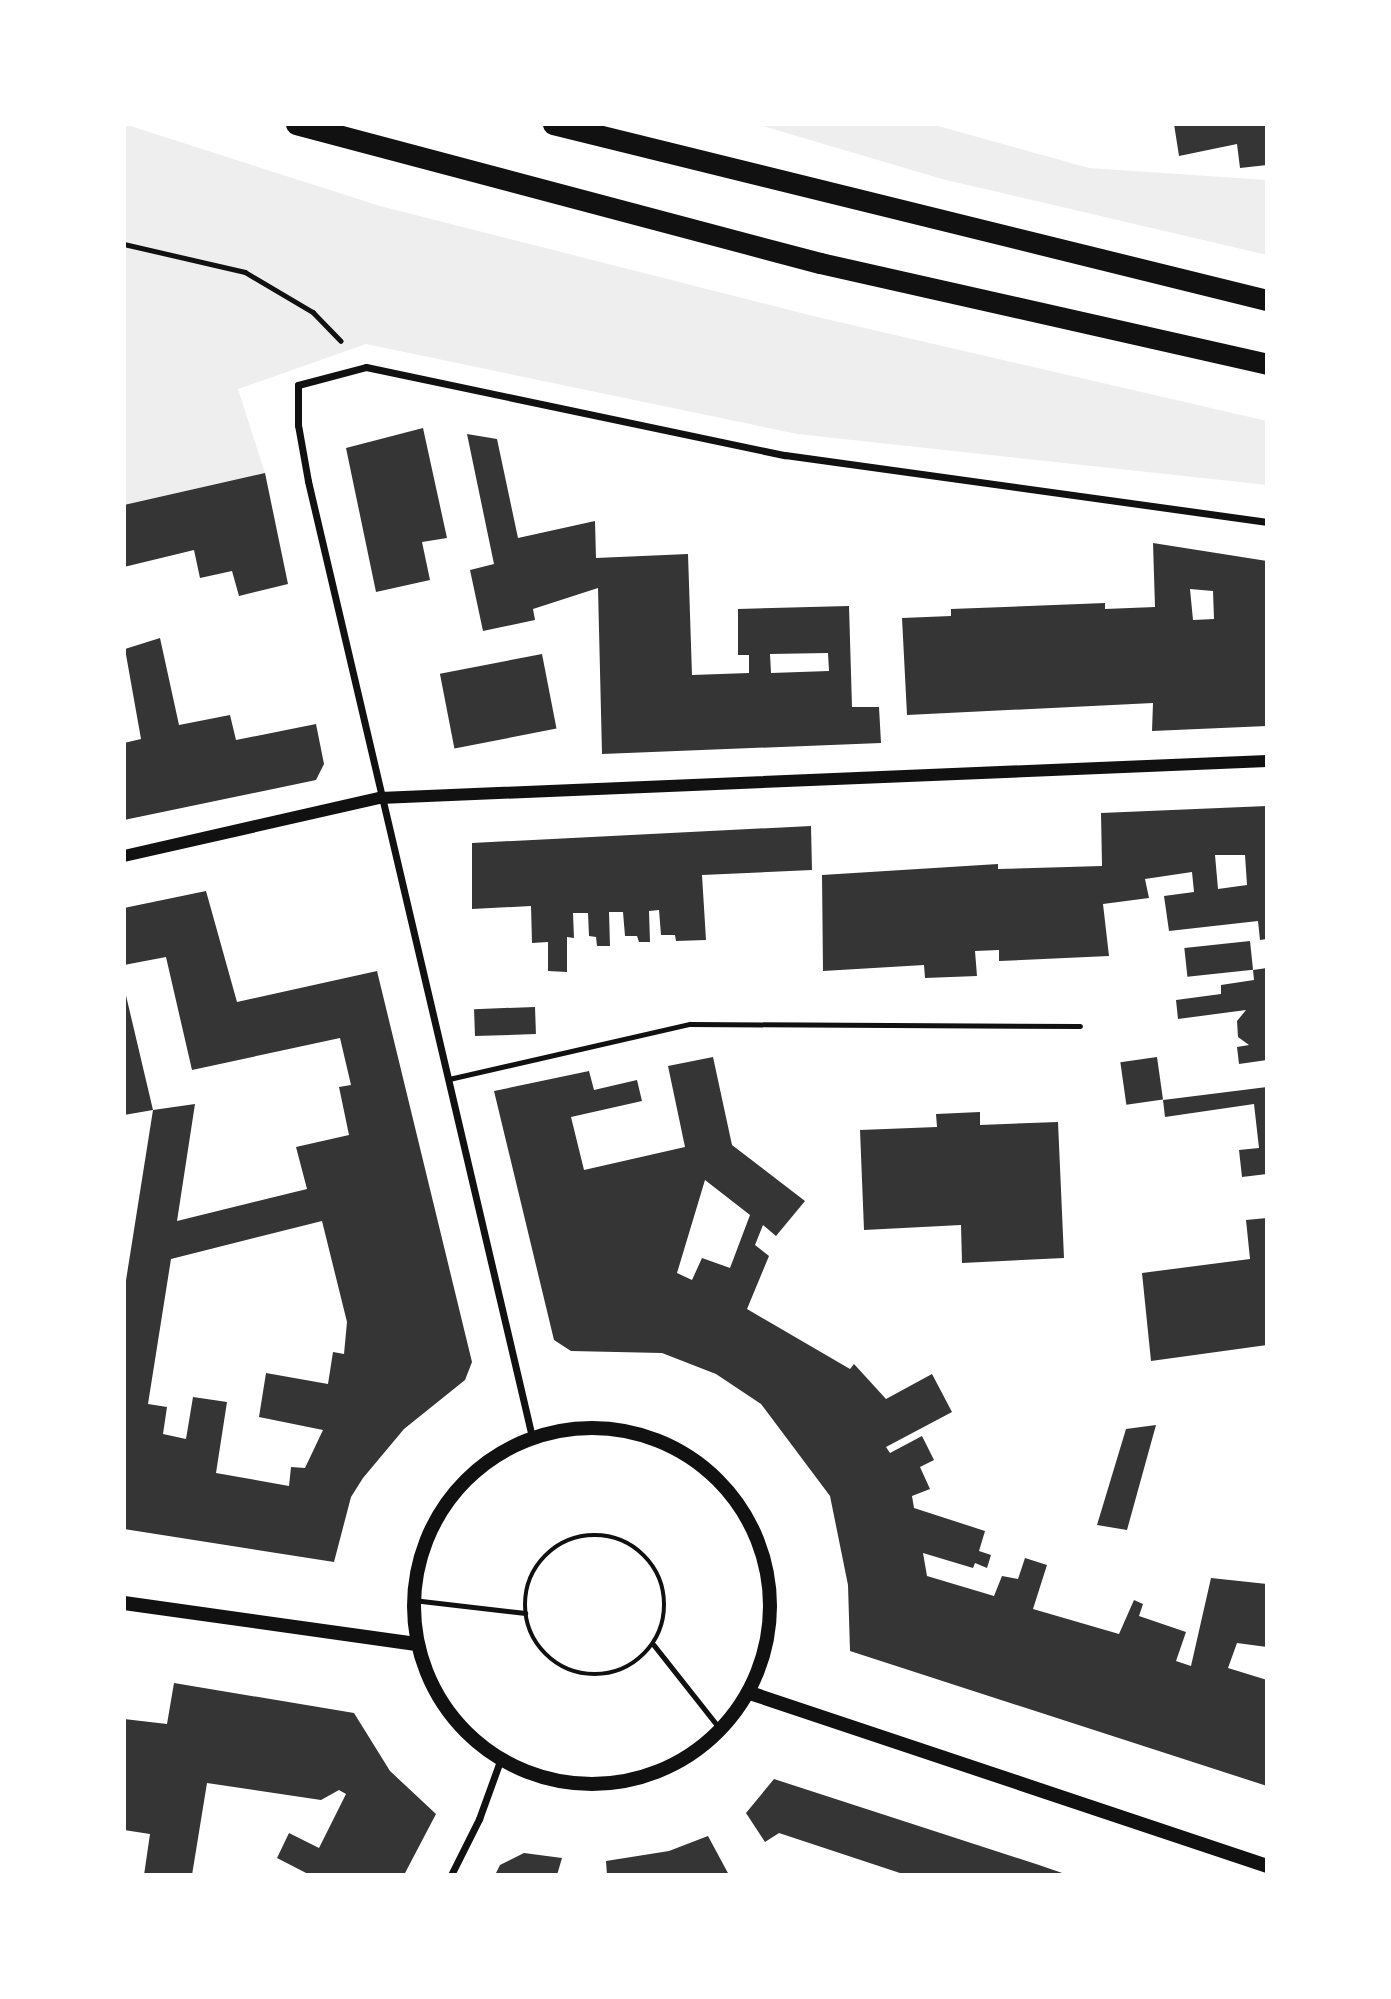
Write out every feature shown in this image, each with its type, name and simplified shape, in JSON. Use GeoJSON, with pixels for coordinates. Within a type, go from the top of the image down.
{"type":"FeatureCollection","features":[{"type":"Feature","properties":{"kind":"highway"},"geometry":{"type":"LineString","coordinates":[[296,124],[820,263],[1267,364]]}},
{"type":"Feature","properties":{"kind":"highway"},"geometry":{"type":"LineString","coordinates":[[554,124],[1267,300]]}},
{"type":"Feature","properties":{"kind":"main road"},"geometry":{"type":"LineString","coordinates":[[593,1426],[654,1437],[715,1477],[747,1515],[769,1573],[770,1634],[750,1693],[722,1731],[684,1761],[640,1780],[592,1786],[544,1779],[500,1760],[462,1730],[433,1690],[416,1644],[413,1601],[419,1559],[442,1509],[461,1483],[494,1456],[532,1437],[593,1426]]}},
{"type":"Feature","properties":{"kind":"main road"},"geometry":{"type":"LineString","coordinates":[[124,1602],[416,1644]]}},
{"type":"Feature","properties":{"kind":"main road"},"geometry":{"type":"LineString","coordinates":[[750,1693],[1267,1866]]}},
{"type":"Feature","properties":{"kind":"street"},"geometry":{"type":"LineString","coordinates":[[532,1437],[380,798],[298,425],[299,385],[366,367],[785,455],[1267,523]]}},
{"type":"Feature","properties":{"kind":"street"},"geometry":{"type":"LineString","coordinates":[[124,856],[380,798],[1267,761]]}},
{"type":"Feature","properties":{"kind":"street"},"geometry":{"type":"LineString","coordinates":[[451,1875],[479,1819],[500,1760]]}},
{"type":"Feature","properties":{"kind":"lane"},"geometry":{"type":"LineString","coordinates":[[449,1079],[690,1024],[1080,1026]]}},
{"type":"Feature","properties":{"kind":"path"},"geometry":{"type":"LineString","coordinates":[[124,244],[245,272],[313,312],[366,367]]}},
{"type":"Feature","properties":{"kind":"path"},"geometry":{"type":"LineString","coordinates":[[599,1535],[623,1541],[644,1554],[658,1574],[665,1598],[664,1622],[654,1645],[637,1662],[615,1673],[590,1676],[566,1670],[546,1657],[532,1637],[525,1613],[531,1577],[553,1549],[575,1538],[599,1535]]}},
{"type":"Feature","properties":{"kind":"path"},"geometry":{"type":"LineString","coordinates":[[413,1601],[525,1613]]}},
{"type":"Feature","properties":{"kind":"path"},"geometry":{"type":"LineString","coordinates":[[654,1645],[722,1731]]}},
{"type":"Feature","properties":{"kind":"shaded area"},"geometry":{"type":"Polygon","coordinates":[[[124,124],[380,206],[813,316],[1267,421],[1267,485],[797,434],[366,344],[238,389],[265,473],[124,505],[124,124]]]}},
{"type":"Feature","properties":{"kind":"shaded area"},"geometry":{"type":"Polygon","coordinates":[[[756,124],[931,124],[1089,168],[1267,180],[1267,255],[942,179],[756,124]]]}},
{"type":"Feature","properties":{"kind":"building"},"geometry":{"type":"Polygon","coordinates":[[[1174,124],[1267,124],[1267,165],[1240,168],[1237,144],[1179,156],[1174,124]]]}},
{"type":"Feature","properties":{"kind":"building"},"geometry":{"type":"Polygon","coordinates":[[[423,428],[447,538],[422,542],[430,580],[376,592],[346,448],[423,428]]]}},
{"type":"Feature","properties":{"kind":"building"},"geometry":{"type":"Polygon","coordinates":[[[467,434],[497,439],[518,538],[595,521],[596,558],[688,554],[692,675],[749,673],[749,655],[738,655],[738,609],[849,606],[852,707],[879,707],[881,743],[602,754],[598,588],[533,609],[535,620],[483,631],[470,570],[494,564],[467,434]],[[828,653],[770,654],[771,673],[829,671],[828,653]]]}},
{"type":"Feature","properties":{"kind":"building"},"geometry":{"type":"Polygon","coordinates":[[[265,473],[288,584],[239,596],[232,571],[200,578],[194,550],[124,567],[124,505],[265,473]]]}},
{"type":"Feature","properties":{"kind":"building"},"geometry":{"type":"Polygon","coordinates":[[[1153,543],[1267,561],[1267,726],[1152,731],[1153,703],[907,715],[902,618],[951,616],[951,609],[1105,603],[1105,609],[1155,607],[1153,543]],[[1190,589],[1193,620],[1214,619],[1213,591],[1190,589]]]}},
{"type":"Feature","properties":{"kind":"building"},"geometry":{"type":"Polygon","coordinates":[[[160,638],[179,725],[230,715],[236,740],[316,724],[324,764],[316,780],[124,820],[124,743],[141,739],[125,649],[160,638]]]}},
{"type":"Feature","properties":{"kind":"building"},"geometry":{"type":"Polygon","coordinates":[[[542,654],[557,729],[454,748],[440,674],[542,654]]]}},
{"type":"Feature","properties":{"kind":"building"},"geometry":{"type":"Polygon","coordinates":[[[1267,806],[1267,939],[1260,940],[1258,921],[1169,931],[1164,896],[1194,892],[1192,872],[1145,879],[1149,898],[1103,904],[1109,956],[999,961],[999,950],[975,951],[977,976],[925,978],[924,965],[823,971],[822,875],[998,864],[998,869],[1102,866],[1101,813],[1267,806]],[[1215,855],[1218,889],[1247,885],[1245,855],[1215,855]]]}},
{"type":"Feature","properties":{"kind":"building"},"geometry":{"type":"Polygon","coordinates":[[[811,826],[812,870],[702,875],[706,940],[676,941],[675,935],[661,935],[659,910],[649,911],[650,942],[639,942],[637,936],[625,936],[623,912],[609,912],[610,946],[597,946],[596,937],[589,936],[588,913],[573,913],[574,938],[567,937],[567,972],[548,971],[548,942],[532,943],[531,906],[472,909],[472,843],[811,826]]]}},
{"type":"Feature","properties":{"kind":"building"},"geometry":{"type":"Polygon","coordinates":[[[206,891],[237,1002],[377,971],[472,1362],[465,1380],[404,1429],[363,1478],[351,1497],[334,1562],[124,1529],[124,1293],[153,1110],[195,1104],[177,1221],[307,1189],[296,1147],[349,1135],[339,1087],[351,1085],[340,1038],[192,1070],[166,957],[124,965],[124,908],[206,891]],[[322,1221],[171,1259],[148,1404],[167,1407],[163,1434],[186,1439],[193,1397],[227,1402],[216,1473],[289,1486],[291,1467],[305,1468],[323,1430],[259,1417],[266,1373],[328,1384],[333,1352],[344,1354],[347,1322],[322,1221]]]}},
{"type":"Feature","properties":{"kind":"building"},"geometry":{"type":"Polygon","coordinates":[[[1250,941],[1253,970],[1187,977],[1184,948],[1250,941]]]}},
{"type":"Feature","properties":{"kind":"building"},"geometry":{"type":"Polygon","coordinates":[[[1267,968],[1267,1060],[1239,1064],[1237,1047],[1249,1045],[1238,1037],[1237,1021],[1246,1010],[1178,1019],[1176,1000],[1221,994],[1221,985],[1254,980],[1253,970],[1267,968]]]}},
{"type":"Feature","properties":{"kind":"building"},"geometry":{"type":"Polygon","coordinates":[[[124,987],[153,1110],[124,1115],[124,987]]]}},
{"type":"Feature","properties":{"kind":"building"},"geometry":{"type":"Polygon","coordinates":[[[535,1007],[536,1034],[475,1036],[474,1009],[535,1007]]]}},
{"type":"Feature","properties":{"kind":"building"},"geometry":{"type":"Polygon","coordinates":[[[713,1057],[732,1145],[805,1201],[776,1236],[763,1225],[755,1245],[769,1256],[747,1309],[850,1369],[854,1364],[886,1399],[932,1374],[952,1412],[886,1447],[890,1453],[922,1436],[934,1460],[920,1467],[930,1489],[912,1496],[914,1508],[985,1531],[979,1551],[991,1555],[987,1568],[975,1563],[973,1568],[923,1553],[927,1576],[994,1596],[1002,1576],[1018,1579],[1025,1558],[1047,1565],[1033,1609],[1119,1634],[1134,1600],[1143,1604],[1139,1616],[1186,1632],[1176,1661],[1191,1666],[1211,1578],[1267,1584],[1267,1647],[1237,1643],[1228,1668],[1267,1680],[1267,1786],[850,1651],[848,1585],[830,1496],[761,1404],[716,1374],[662,1353],[571,1351],[554,1340],[494,1091],[589,1071],[594,1090],[637,1080],[642,1101],[571,1117],[584,1170],[685,1147],[668,1066],[713,1057]],[[705,1180],[677,1273],[692,1280],[702,1258],[730,1268],[750,1215],[705,1180]]]}},
{"type":"Feature","properties":{"kind":"building"},"geometry":{"type":"Polygon","coordinates":[[[1157,1057],[1163,1100],[1126,1105],[1120,1062],[1157,1057]]]}},
{"type":"Feature","properties":{"kind":"building"},"geometry":{"type":"Polygon","coordinates":[[[1267,1087],[1267,1174],[1242,1177],[1239,1150],[1259,1148],[1254,1104],[1165,1117],[1163,1100],[1267,1087]]]}},
{"type":"Feature","properties":{"kind":"building"},"geometry":{"type":"Polygon","coordinates":[[[980,1112],[980,1125],[1058,1122],[1064,1258],[962,1263],[961,1225],[864,1230],[860,1130],[937,1127],[936,1114],[980,1112]]]}},
{"type":"Feature","properties":{"kind":"building"},"geometry":{"type":"Polygon","coordinates":[[[1267,1218],[1267,1345],[1151,1361],[1142,1273],[1250,1259],[1246,1220],[1267,1218]]]}},
{"type":"Feature","properties":{"kind":"building"},"geometry":{"type":"Polygon","coordinates":[[[1156,1425],[1127,1530],[1097,1525],[1126,1429],[1156,1425]]]}},
{"type":"Feature","properties":{"kind":"building"},"geometry":{"type":"Polygon","coordinates":[[[174,1683],[354,1713],[390,1771],[436,1814],[404,1875],[310,1875],[277,1858],[289,1833],[319,1848],[346,1794],[339,1790],[321,1800],[207,1783],[192,1875],[144,1875],[150,1834],[124,1830],[124,1719],[167,1724],[174,1683]]]}},
{"type":"Feature","properties":{"kind":"building"},"geometry":{"type":"Polygon","coordinates":[[[774,1779],[1068,1875],[906,1875],[779,1833],[765,1842],[746,1813],[774,1779]]]}},
{"type":"Feature","properties":{"kind":"building"},"geometry":{"type":"Polygon","coordinates":[[[708,1836],[729,1875],[607,1875],[606,1861],[669,1851],[708,1836]]]}},
{"type":"Feature","properties":{"kind":"building"},"geometry":{"type":"Polygon","coordinates":[[[524,1853],[562,1858],[557,1875],[495,1875],[500,1865],[524,1853]]]}}]}
